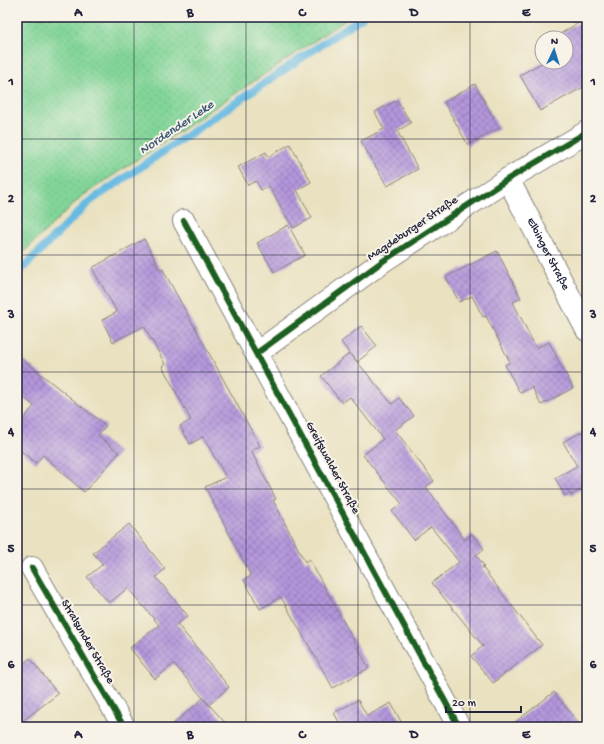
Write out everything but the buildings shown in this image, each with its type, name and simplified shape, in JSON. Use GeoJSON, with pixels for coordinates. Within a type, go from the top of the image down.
{"type":"FeatureCollection","features":[{"type":"Feature","properties":{"kind":"street","name":"Magdeburger Straße"},"geometry":{"type":"LineString","coordinates":[[257,353],[383,261],[508,179],[587,132]]}},
{"type":"Feature","properties":{"kind":"street","name":"Elbinger Straße"},"geometry":{"type":"LineString","coordinates":[[508,179],[587,330]]}},
{"type":"Feature","properties":{"kind":"street","name":"Greifswalder Straße"},"geometry":{"type":"LineString","coordinates":[[184,221],[459,727]]}},
{"type":"Feature","properties":{"kind":"street","name":"Stralsunder Straße"},"geometry":{"type":"LineString","coordinates":[[32,568],[124,727]]}},
{"type":"Feature","properties":{"kind":"green space"},"geometry":{"type":"Polygon","coordinates":[[[17,17],[350,17],[81,197],[17,258],[17,17]]]}},
{"type":"Feature","properties":{"kind":"waterway","name":"Nordender Leke"},"geometry":{"type":"LineString","coordinates":[[17,274],[89,202],[362,17]]}},
{"type":"Feature","properties":{"kind":"cycle path"},"geometry":{"type":"LineString","coordinates":[[257,353],[383,261],[508,179],[587,132]]}},
{"type":"Feature","properties":{"kind":"cycle path"},"geometry":{"type":"LineString","coordinates":[[184,221],[459,727]]}},
{"type":"Feature","properties":{"kind":"cycle path"},"geometry":{"type":"LineString","coordinates":[[32,568],[124,727]]}}]}
